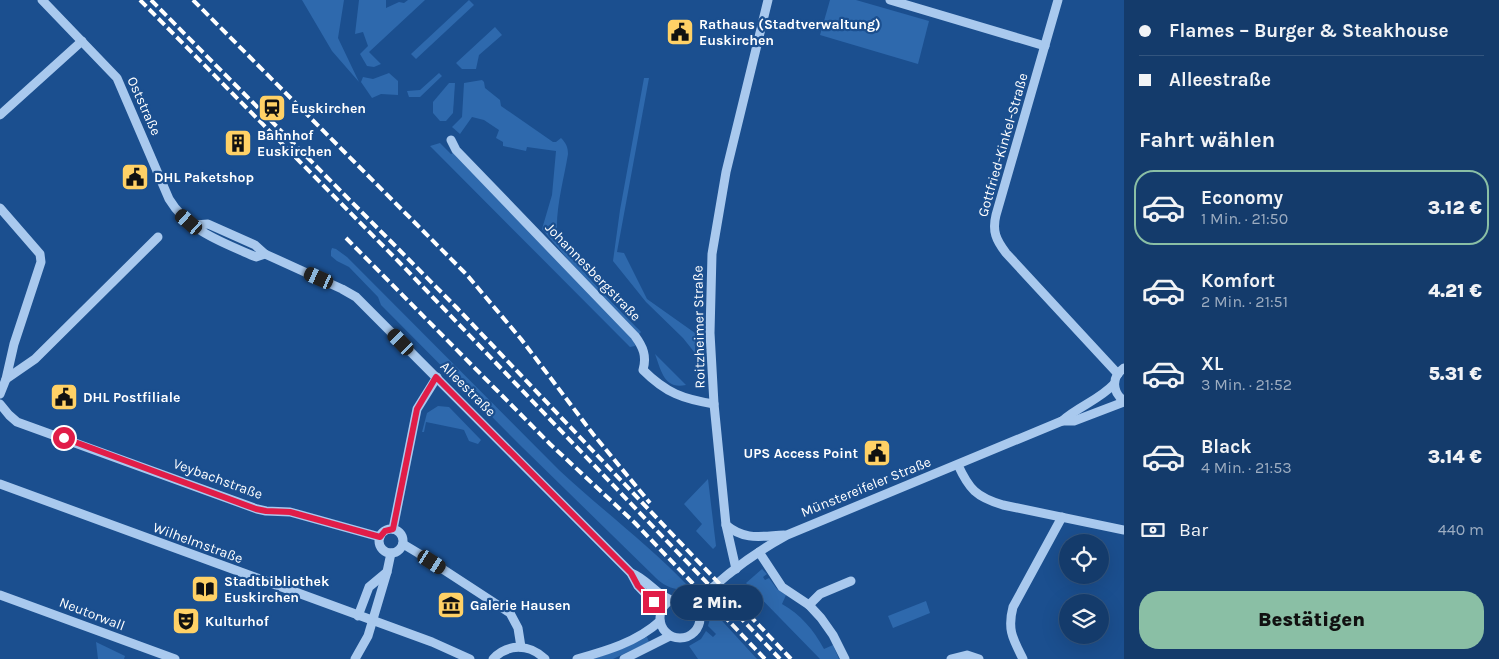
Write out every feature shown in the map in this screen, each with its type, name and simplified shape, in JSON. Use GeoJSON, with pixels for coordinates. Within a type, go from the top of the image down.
{"type":"FeatureCollection","features":[{"type":"Feature","properties":{"kind":"street","name":"Oststraße"},"geometry":{"type":"LineString","coordinates":[[42,0],[117,78],[169,199],[181,214]]}},
{"type":"Feature","properties":{"kind":"street","name":"Roitzheimer Straße"},"geometry":{"type":"LineString","coordinates":[[736,569],[726,525],[714,404],[710,334],[712,254],[728,164],[768,0]]}},
{"type":"Feature","properties":{"kind":"street"},"geometry":{"type":"LineString","coordinates":[[890,0],[1045,46]]}},
{"type":"Feature","properties":{"kind":"street","name":"Gottfried-Kinkel-Straße"},"geometry":{"type":"LineString","coordinates":[[1058,0],[996,215],[994,224],[995,236],[1006,253],[1121,371]]}},
{"type":"Feature","properties":{"kind":"street"},"geometry":{"type":"LineString","coordinates":[[0,115],[82,40]]}},
{"type":"Feature","properties":{"kind":"street","name":"Johannesbergstraße"},"geometry":{"type":"LineString","coordinates":[[451,140],[456,150],[635,336],[645,355],[643,370],[655,382],[674,394],[714,404]]}},
{"type":"Feature","properties":{"kind":"street"},"geometry":{"type":"LineString","coordinates":[[0,208],[40,254],[41,262],[15,340],[6,379],[0,394]]}},
{"type":"Feature","properties":{"kind":"street","name":"Alleestraße"},"geometry":{"type":"LineString","coordinates":[[181,214],[206,235],[256,257],[264,254],[337,286],[356,297],[631,573],[638,586],[661,610]]}},
{"type":"Feature","properties":{"kind":"street"},"geometry":{"type":"LineString","coordinates":[[6,379],[35,359],[158,237]]}},
{"type":"Feature","properties":{"kind":"street"},"geometry":{"type":"LineString","coordinates":[[1121,371],[1114,384],[1117,394],[1124,402]]}},
{"type":"Feature","properties":{"kind":"street"},"geometry":{"type":"LineString","coordinates":[[393,529],[417,409],[436,377]]}},
{"type":"Feature","properties":{"kind":"street","name":"Münstereifeler Straße"},"geometry":{"type":"LineString","coordinates":[[1062,421],[1102,396],[1114,384]]}},
{"type":"Feature","properties":{"kind":"street","name":"Münstereifeler Straße"},"geometry":{"type":"LineString","coordinates":[[694,605],[736,569],[787,535],[1062,421],[1081,419],[1124,402]]}},
{"type":"Feature","properties":{"kind":"street","name":"Veybachstraße"},"geometry":{"type":"LineString","coordinates":[[0,404],[9,416],[17,422],[256,509],[290,512],[380,537]]}},
{"type":"Feature","properties":{"kind":"street"},"geometry":{"type":"LineString","coordinates":[[958,464],[970,488],[982,497],[1003,506],[1124,530]]}},
{"type":"Feature","properties":{"kind":"street","name":"Wilhelmstraße"},"geometry":{"type":"LineString","coordinates":[[0,484],[372,622],[449,648],[470,659]]}},
{"type":"Feature","properties":{"kind":"street"},"geometry":{"type":"LineString","coordinates":[[1023,659],[1010,628],[1013,607],[1062,517]]}},
{"type":"Feature","properties":{"kind":"street"},"geometry":{"type":"LineString","coordinates":[[726,525],[738,533],[749,536],[787,535]]}},
{"type":"Feature","properties":{"kind":"street"},"geometry":{"type":"LineString","coordinates":[[393,529],[400,532],[403,544],[398,550],[390,553],[380,546],[380,537],[385,531],[393,529]]}},
{"type":"Feature","properties":{"kind":"street"},"geometry":{"type":"LineString","coordinates":[[403,544],[418,552],[510,614],[518,628],[521,647]]}},
{"type":"Feature","properties":{"kind":"street"},"geometry":{"type":"LineString","coordinates":[[759,552],[782,587],[809,605],[828,626],[845,659]]}},
{"type":"Feature","properties":{"kind":"street"},"geometry":{"type":"LineString","coordinates":[[356,659],[368,636],[387,572],[390,553]]}},
{"type":"Feature","properties":{"kind":"street"},"geometry":{"type":"LineString","coordinates":[[358,616],[369,587],[387,572]]}},
{"type":"Feature","properties":{"kind":"street","name":"Alleestraße"},"geometry":{"type":"LineString","coordinates":[[631,573],[639,576],[660,595],[671,600]]}},
{"type":"Feature","properties":{"kind":"street"},"geometry":{"type":"LineString","coordinates":[[809,605],[820,594],[851,581]]}},
{"type":"Feature","properties":{"kind":"street","name":"Neutorwall"},"geometry":{"type":"LineString","coordinates":[[1,597],[175,659]]}},
{"type":"Feature","properties":{"kind":"street"},"geometry":{"type":"LineString","coordinates":[[682,599],[694,605],[699,618],[695,631],[690,636],[683,638],[670,636],[663,630],[660,621],[661,610],[671,600],[682,599]]}},
{"type":"Feature","properties":{"kind":"street"},"geometry":{"type":"LineString","coordinates":[[577,659],[632,640],[647,632],[660,621]]}},
{"type":"Feature","properties":{"kind":"street"},"geometry":{"type":"LineString","coordinates":[[624,659],[670,636]]}},
{"type":"Feature","properties":{"kind":"street"},"geometry":{"type":"LineString","coordinates":[[493,659],[505,650],[521,647],[536,652],[545,659]]}},
{"type":"Feature","properties":{"kind":"street"},"geometry":{"type":"LineString","coordinates":[[952,659],[966,655],[979,659]]}},
{"type":"Feature","properties":{"kind":"shaded area"},"geometry":{"type":"Polygon","coordinates":[[[302,0],[344,0],[338,38],[359,82],[332,51],[302,0]]]}},
{"type":"Feature","properties":{"kind":"shaded area"},"geometry":{"type":"Polygon","coordinates":[[[359,0],[386,0],[386,8],[408,0],[425,0],[369,52],[381,64],[374,67],[367,66],[360,54],[368,46],[363,32],[355,34],[359,0]]]}},
{"type":"Feature","properties":{"kind":"shaded area"},"geometry":{"type":"Polygon","coordinates":[[[469,0],[474,5],[416,59],[411,54],[469,0]]]}},
{"type":"Feature","properties":{"kind":"shaded area"},"geometry":{"type":"Polygon","coordinates":[[[830,0],[856,0],[929,21],[918,64],[820,35],[830,0]]]}},
{"type":"Feature","properties":{"kind":"shaded area"},"geometry":{"type":"Polygon","coordinates":[[[495,27],[502,35],[479,55],[476,69],[462,69],[456,63],[495,27]]]}},
{"type":"Feature","properties":{"kind":"shaded area"},"geometry":{"type":"Polygon","coordinates":[[[389,73],[398,81],[398,95],[381,94],[372,98],[361,82],[363,77],[373,79],[389,73]]]}},
{"type":"Feature","properties":{"kind":"shaded area"},"geometry":{"type":"Polygon","coordinates":[[[439,73],[442,76],[420,97],[409,97],[407,91],[420,90],[439,73]]]}},
{"type":"Feature","properties":{"kind":"shaded area"},"geometry":{"type":"Polygon","coordinates":[[[644,78],[649,78],[617,252],[624,253],[647,299],[695,333],[695,353],[683,338],[646,302],[613,261],[620,210],[644,78]]]}},
{"type":"Feature","properties":{"kind":"shaded area"},"geometry":{"type":"Polygon","coordinates":[[[482,80],[485,88],[500,100],[501,106],[553,142],[561,138],[565,143],[568,154],[557,221],[560,239],[579,267],[641,332],[639,334],[570,262],[542,229],[552,195],[556,151],[527,147],[526,151],[503,146],[503,142],[496,138],[499,130],[484,120],[472,117],[460,134],[452,127],[462,117],[464,83],[482,80]]]}},
{"type":"Feature","properties":{"kind":"shaded area"},"geometry":{"type":"Polygon","coordinates":[[[449,83],[455,83],[453,113],[446,121],[440,121],[433,113],[433,102],[449,83]]]}},
{"type":"Feature","properties":{"kind":"shaded area"},"geometry":{"type":"Polygon","coordinates":[[[440,143],[451,154],[453,153],[634,340],[635,346],[630,347],[430,146],[440,143]]]}},
{"type":"Feature","properties":{"kind":"shaded area"},"geometry":{"type":"Polygon","coordinates":[[[332,248],[347,257],[559,470],[658,557],[689,587],[685,589],[671,588],[656,578],[381,305],[378,297],[349,267],[331,256],[332,248]]]}},
{"type":"Feature","properties":{"kind":"shaded area"},"geometry":{"type":"Polygon","coordinates":[[[655,354],[686,385],[673,385],[668,382],[664,377],[655,354]]]}},
{"type":"Feature","properties":{"kind":"shaded area"},"geometry":{"type":"Polygon","coordinates":[[[438,406],[449,407],[481,440],[478,444],[469,441],[464,430],[460,429],[426,422],[424,432],[422,432],[427,413],[438,406]]]}},
{"type":"Feature","properties":{"kind":"shaded area"},"geometry":{"type":"Polygon","coordinates":[[[708,479],[716,546],[713,549],[696,531],[702,524],[684,504],[708,479]]]}},
{"type":"Feature","properties":{"kind":"shaded area"},"geometry":{"type":"Polygon","coordinates":[[[762,569],[767,574],[763,577],[765,580],[769,578],[777,589],[786,595],[782,604],[806,623],[824,649],[833,645],[839,659],[820,659],[746,583],[762,569]]]}},
{"type":"Feature","properties":{"kind":"shaded area"},"geometry":{"type":"Polygon","coordinates":[[[926,601],[930,613],[893,628],[888,616],[926,601]]]}},
{"type":"Feature","properties":{"kind":"shaded area"},"geometry":{"type":"Polygon","coordinates":[[[712,611],[757,659],[698,659],[689,646],[701,639],[706,631],[713,637],[716,634],[708,626],[712,611]]]}},
{"type":"Feature","properties":{"kind":"shaded area"},"geometry":{"type":"Polygon","coordinates":[[[647,637],[649,642],[613,659],[593,659],[622,649],[647,637]]]}},
{"type":"Feature","properties":{"kind":"shaded area"},"geometry":{"type":"Polygon","coordinates":[[[96,642],[125,656],[124,659],[98,659],[96,642]]]}},
{"type":"Feature","properties":{"kind":"railway"},"geometry":{"type":"LineString","coordinates":[[140,0],[398,261],[780,659]]}},
{"type":"Feature","properties":{"kind":"railway"},"geometry":{"type":"LineString","coordinates":[[151,0],[457,308],[791,659]]}},
{"type":"Feature","properties":{"kind":"railway"},"geometry":{"type":"LineString","coordinates":[[193,0],[467,275],[521,339],[593,434],[650,503]]}},
{"type":"Feature","properties":{"kind":"railway"},"geometry":{"type":"LineString","coordinates":[[346,238],[550,444],[635,523],[765,659]]}},
{"type":"Feature","properties":{"kind":"place","name":"Rathaus (Stadtverwaltung) Euskirchen"},"geometry":{"type":"Point","coordinates":[680,32]}},
{"type":"Feature","properties":{"kind":"place","name":"Euskirchen"},"geometry":{"type":"Point","coordinates":[272,108]}},
{"type":"Feature","properties":{"kind":"place","name":"Bahnhof Euskirchen"},"geometry":{"type":"Point","coordinates":[238,143]}},
{"type":"Feature","properties":{"kind":"place","name":"DHL Paketshop"},"geometry":{"type":"Point","coordinates":[135,177]}},
{"type":"Feature","properties":{"kind":"place","name":"DHL Postfiliale"},"geometry":{"type":"Point","coordinates":[64,397]}},
{"type":"Feature","properties":{"kind":"place","name":"UPS Access Point"},"geometry":{"type":"Point","coordinates":[877,453]}},
{"type":"Feature","properties":{"kind":"place","name":"Stadtbibliothek Euskirchen"},"geometry":{"type":"Point","coordinates":[205,589]}},
{"type":"Feature","properties":{"kind":"place","name":"Galerie Hausen"},"geometry":{"type":"Point","coordinates":[451,605]}},
{"type":"Feature","properties":{"kind":"place","name":"Kulturhof"},"geometry":{"type":"Point","coordinates":[186,621]}},
{"type":"Feature","properties":{"kind":"route"},"geometry":{"type":"LineString","coordinates":[[64,438],[256,509],[290,512],[380,537],[388,529],[393,529],[413,422],[419,402],[436,377],[631,573],[634,581],[654,602]]}}]}
